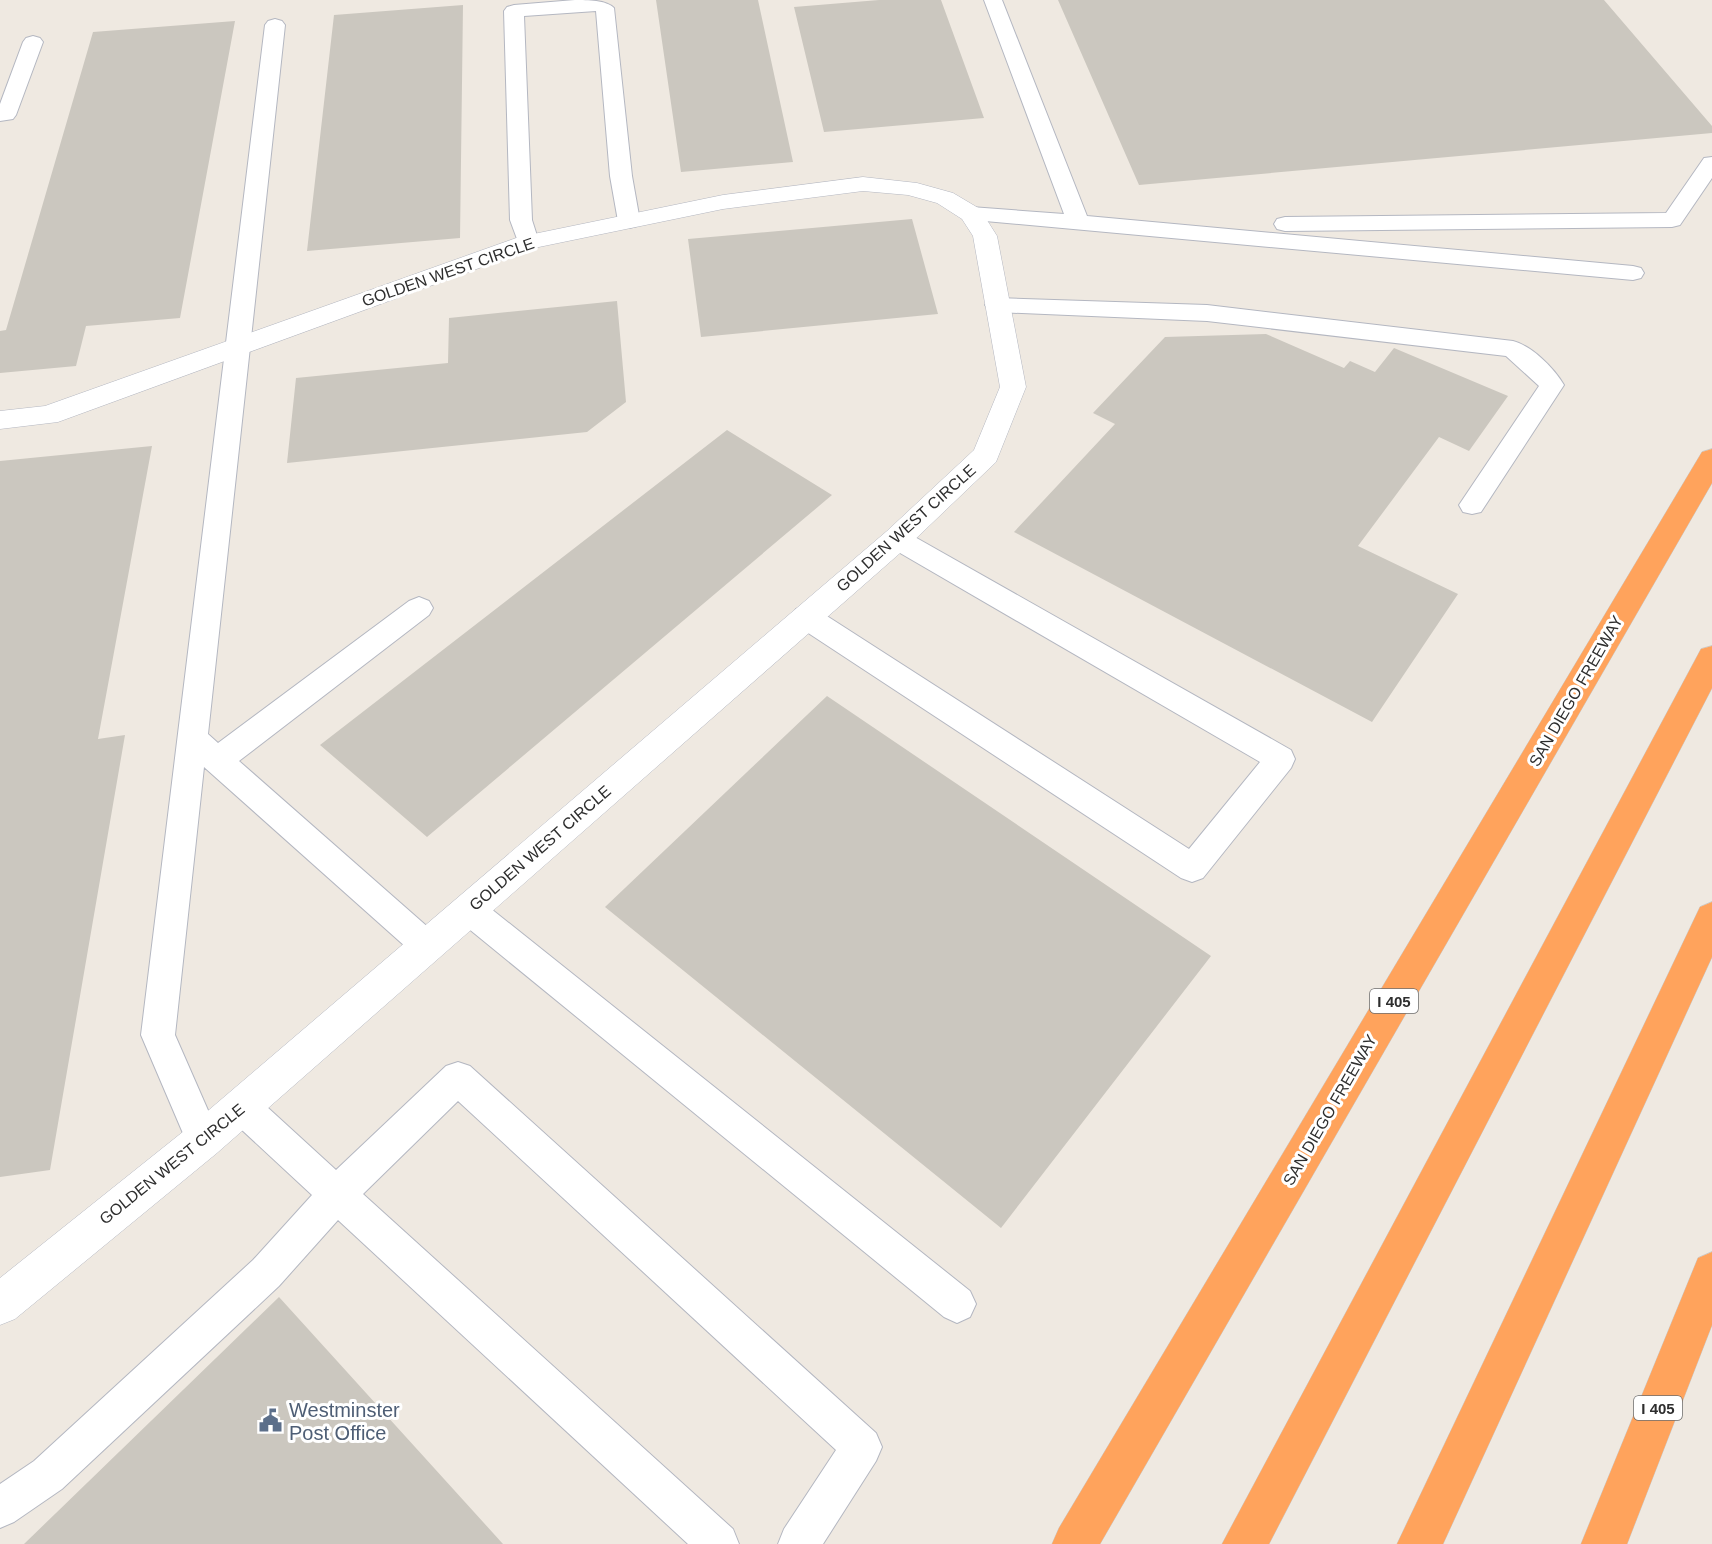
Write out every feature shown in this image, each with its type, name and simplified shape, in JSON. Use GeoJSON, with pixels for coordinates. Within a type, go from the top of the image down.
{"type":"FeatureCollection","features":[{"type":"Feature","properties":{"kind":"highway","name":"SAN DIEGO FREEWAY"},"geometry":{"type":"LineString","coordinates":[[1075,1544],[1712,459]]}},
{"type":"Feature","properties":{"kind":"highway"},"geometry":{"type":"LineString","coordinates":[[1245,1544],[1712,658]]}},
{"type":"Feature","properties":{"kind":"highway"},"geometry":{"type":"LineString","coordinates":[[1420,1544],[1712,918]]}},
{"type":"Feature","properties":{"kind":"highway","name":"I 405"},"geometry":{"type":"LineString","coordinates":[[1604,1544],[1712,1272]]}},
{"type":"Feature","properties":{"kind":"street","name":"GOLDEN WEST CIRCLE"},"geometry":{"type":"LineString","coordinates":[[0,420],[48,415],[528,242],[723,202],[863,184],[909,188],[945,198],[971,214],[985,236],[1013,387],[986,455],[897,539],[242,1107],[0,1304]]}},
{"type":"Feature","properties":{"kind":"lane"},"geometry":{"type":"LineString","coordinates":[[993,0],[1078,222]]}},
{"type":"Feature","properties":{"kind":"lane"},"geometry":{"type":"LineString","coordinates":[[528,242],[520,220],[514,11],[595,4],[605,8],[621,176],[629,221]]}},
{"type":"Feature","properties":{"kind":"lane"},"geometry":{"type":"LineString","coordinates":[[203,1140],[158,1035],[275,25]]}},
{"type":"Feature","properties":{"kind":"lane"},"geometry":{"type":"LineString","coordinates":[[2,121],[33,42]]}},
{"type":"Feature","properties":{"kind":"lane"},"geometry":{"type":"LineString","coordinates":[[1279,240],[1278,224],[1672,220],[1712,163]]}},
{"type":"Feature","properties":{"kind":"lane"},"geometry":{"type":"LineString","coordinates":[[971,214],[1633,273]]}},
{"type":"Feature","properties":{"kind":"lane"},"geometry":{"type":"LineString","coordinates":[[997,305],[1207,314],[1514,349],[1552,385],[1472,505]]}},
{"type":"Feature","properties":{"kind":"lane"},"geometry":{"type":"LineString","coordinates":[[806,617],[1192,868],[1280,759],[897,539]]}},
{"type":"Feature","properties":{"kind":"lane"},"geometry":{"type":"LineString","coordinates":[[217,761],[419,608]]}},
{"type":"Feature","properties":{"kind":"lane"},"geometry":{"type":"LineString","coordinates":[[192,738],[427,946]]}},
{"type":"Feature","properties":{"kind":"lane"},"geometry":{"type":"LineString","coordinates":[[469,910],[957,1304]]}},
{"type":"Feature","properties":{"kind":"lane"},"geometry":{"type":"LineString","coordinates":[[0,1508],[48,1475],[266,1273],[338,1193],[458,1078],[862,1447],[799,1544]]}},
{"type":"Feature","properties":{"kind":"lane"},"geometry":{"type":"LineString","coordinates":[[242,1107],[718,1544]]}},
{"type":"Feature","properties":{"kind":"building"},"geometry":{"type":"Polygon","coordinates":[[[656,0],[758,0],[793,162],[681,172],[656,0]]]}},
{"type":"Feature","properties":{"kind":"building"},"geometry":{"type":"Polygon","coordinates":[[[879,0],[941,0],[984,118],[824,132],[794,7],[879,0]]]}},
{"type":"Feature","properties":{"kind":"building"},"geometry":{"type":"Polygon","coordinates":[[[1058,0],[1604,0],[1712,126],[1712,133],[1139,185],[1058,0]]]}},
{"type":"Feature","properties":{"kind":"building"},"geometry":{"type":"Polygon","coordinates":[[[463,5],[460,238],[307,251],[334,15],[463,5]]]}},
{"type":"Feature","properties":{"kind":"building"},"geometry":{"type":"Polygon","coordinates":[[[235,21],[180,318],[86,326],[76,366],[0,373],[0,331],[6,330],[93,32],[235,21]]]}},
{"type":"Feature","properties":{"kind":"building"},"geometry":{"type":"Polygon","coordinates":[[[912,219],[938,314],[701,337],[688,239],[912,219]]]}},
{"type":"Feature","properties":{"kind":"building"},"geometry":{"type":"Polygon","coordinates":[[[617,301],[626,402],[587,432],[287,463],[296,378],[448,363],[449,318],[617,301]]]}},
{"type":"Feature","properties":{"kind":"building"},"geometry":{"type":"Polygon","coordinates":[[[1266,334],[1344,368],[1350,361],[1375,372],[1394,348],[1508,396],[1469,451],[1439,437],[1358,546],[1458,594],[1372,722],[1014,532],[1115,424],[1093,413],[1165,337],[1266,334]]]}},
{"type":"Feature","properties":{"kind":"building"},"geometry":{"type":"Polygon","coordinates":[[[727,430],[832,495],[427,837],[320,745],[727,430]]]}},
{"type":"Feature","properties":{"kind":"building"},"geometry":{"type":"Polygon","coordinates":[[[152,446],[98,739],[125,735],[50,1170],[0,1177],[0,461],[152,446]]]}},
{"type":"Feature","properties":{"kind":"building"},"geometry":{"type":"Polygon","coordinates":[[[827,696],[1211,956],[1001,1228],[605,907],[827,696]]]}},
{"type":"Feature","properties":{"kind":"building","name":"Westminster Post Office"},"geometry":{"type":"Polygon","coordinates":[[[279,1297],[503,1544],[24,1544],[279,1297]]]}},
{"type":"Feature","properties":{"kind":"place","name":"Westminster Post Office"},"geometry":{"type":"Point","coordinates":[271,1421]}}]}
